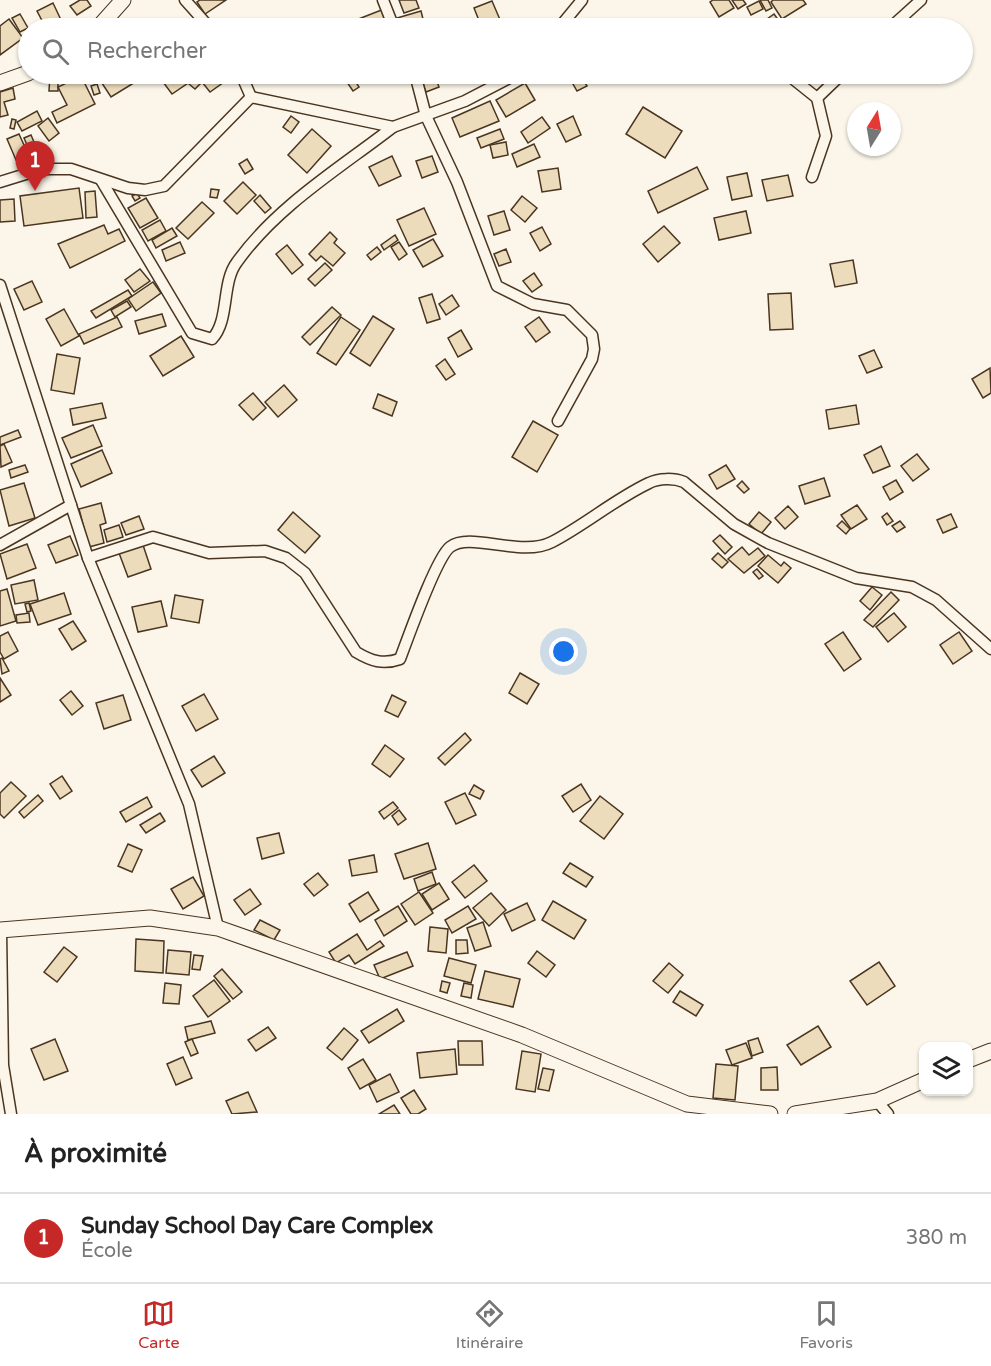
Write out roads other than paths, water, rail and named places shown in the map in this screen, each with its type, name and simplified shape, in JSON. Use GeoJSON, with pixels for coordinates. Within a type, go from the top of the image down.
{"type":"FeatureCollection","features":[{"type":"Feature","properties":{"kind":"street"},"geometry":{"type":"LineString","coordinates":[[107,18],[123,0]]}},
{"type":"Feature","properties":{"kind":"street"},"geometry":{"type":"LineString","coordinates":[[185,0],[201,18]]}},
{"type":"Feature","properties":{"kind":"street"},"geometry":{"type":"LineString","coordinates":[[383,0],[390,18]]}},
{"type":"Feature","properties":{"kind":"street"},"geometry":{"type":"LineString","coordinates":[[567,18],[582,0]]}},
{"type":"Feature","properties":{"kind":"street"},"geometry":{"type":"LineString","coordinates":[[901,18],[921,0]]}},
{"type":"Feature","properties":{"kind":"street"},"geometry":{"type":"LineString","coordinates":[[0,83],[18,77]]}},
{"type":"Feature","properties":{"kind":"street"},"geometry":{"type":"LineString","coordinates":[[246,84],[251,96]]}},
{"type":"Feature","properties":{"kind":"street"},"geometry":{"type":"LineString","coordinates":[[418,84],[426,116],[457,183],[497,286],[533,304],[567,310],[592,334],[594,349],[592,359],[558,422]]}},
{"type":"Feature","properties":{"kind":"street"},"geometry":{"type":"LineString","coordinates":[[101,180],[192,333],[212,339],[219,331],[224,301],[235,264],[272,222],[393,128],[465,100],[497,84]]}},
{"type":"Feature","properties":{"kind":"street"},"geometry":{"type":"LineString","coordinates":[[800,84],[817,98],[826,136],[812,177]]}},
{"type":"Feature","properties":{"kind":"street"},"geometry":{"type":"LineString","coordinates":[[817,98],[832,84]]}},
{"type":"Feature","properties":{"kind":"street"},"geometry":{"type":"LineString","coordinates":[[251,96],[393,128]]}},
{"type":"Feature","properties":{"kind":"street"},"geometry":{"type":"LineString","coordinates":[[0,182],[42,170],[71,169],[101,180],[144,190],[164,186],[251,96]]}},
{"type":"Feature","properties":{"kind":"street"},"geometry":{"type":"LineString","coordinates":[[0,285],[88,558],[189,804],[218,928]]}},
{"type":"Feature","properties":{"kind":"street"},"geometry":{"type":"LineString","coordinates":[[88,558],[153,537],[209,553],[265,551],[286,558],[305,573],[356,652],[370,660],[388,663],[400,659],[431,581],[449,547],[464,541],[519,549],[549,544],[651,482],[675,479],[684,483],[734,524],[768,543],[856,578],[912,587],[936,600],[991,649]]}},
{"type":"Feature","properties":{"kind":"street"},"geometry":{"type":"LineString","coordinates":[[0,544],[71,505]]}},
{"type":"Feature","properties":{"kind":"street"},"geometry":{"type":"LineString","coordinates":[[11,1114],[3,1065],[1,930],[150,918],[218,928],[522,1035],[690,1109],[770,1114]]}},
{"type":"Feature","properties":{"kind":"street"},"geometry":{"type":"LineString","coordinates":[[973,1058],[991,1051]]}},
{"type":"Feature","properties":{"kind":"street"},"geometry":{"type":"LineString","coordinates":[[795,1114],[877,1101],[919,1082]]}},
{"type":"Feature","properties":{"kind":"street"},"geometry":{"type":"LineString","coordinates":[[877,1101],[888,1114]]}},
{"type":"Feature","properties":{"kind":"place","name":"Sunday School Day Care Complex"},"geometry":{"type":"Point","coordinates":[35,191]}}]}
